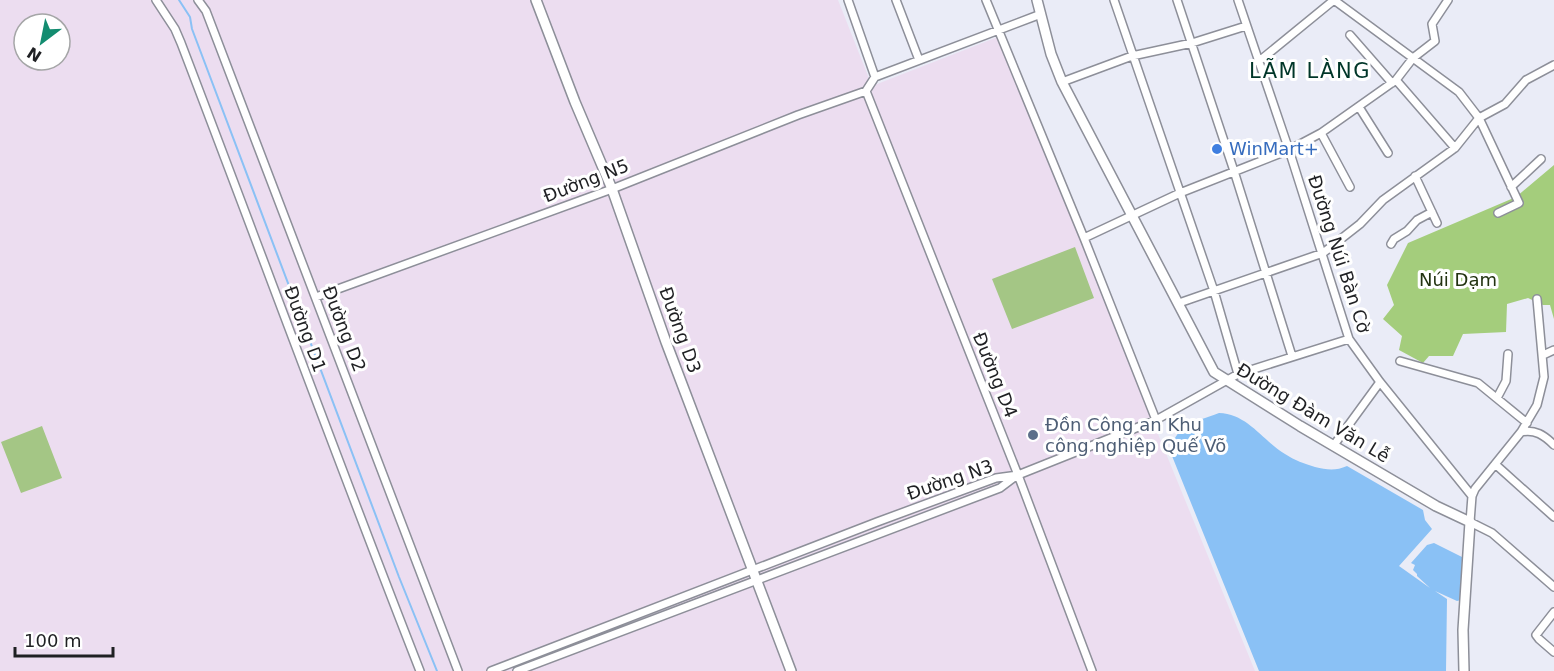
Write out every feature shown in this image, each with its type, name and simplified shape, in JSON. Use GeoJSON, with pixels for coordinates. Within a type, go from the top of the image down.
{"type":"FeatureCollection","features":[{"type":"Feature","properties":{"kind":"main road","name":"Đường D3"},"geometry":{"type":"LineString","coordinates":[[536,0],[575,102],[612,189],[666,342],[791,671]]}},
{"type":"Feature","properties":{"kind":"main road","name":"Đường Đàm Văn Lễ"},"geometry":{"type":"LineString","coordinates":[[1038,0],[1051,54],[1062,82],[1214,372],[1436,506],[1470,522]]}},
{"type":"Feature","properties":{"kind":"main road"},"geometry":{"type":"LineString","coordinates":[[1464,671],[1463,630],[1470,522]]}},
{"type":"Feature","properties":{"kind":"street","name":"Đường D1"},"geometry":{"type":"LineString","coordinates":[[156,0],[181,43],[253,230],[328,436],[420,671]]}},
{"type":"Feature","properties":{"kind":"street","name":"Đường D2"},"geometry":{"type":"LineString","coordinates":[[198,0],[206,11],[458,671]]}},
{"type":"Feature","properties":{"kind":"street"},"geometry":{"type":"LineString","coordinates":[[848,0],[875,77]]}},
{"type":"Feature","properties":{"kind":"street"},"geometry":{"type":"LineString","coordinates":[[896,0],[919,60]]}},
{"type":"Feature","properties":{"kind":"street"},"geometry":{"type":"LineString","coordinates":[[987,0],[1156,420]]}},
{"type":"Feature","properties":{"kind":"street"},"geometry":{"type":"LineString","coordinates":[[1114,0],[1214,291],[1238,374]]}},
{"type":"Feature","properties":{"kind":"street"},"geometry":{"type":"LineString","coordinates":[[1177,0],[1292,356]]}},
{"type":"Feature","properties":{"kind":"street","name":"Đường Núi Bàn Cờ"},"geometry":{"type":"LineString","coordinates":[[1238,0],[1290,150],[1349,339],[1380,382],[1472,496]]}},
{"type":"Feature","properties":{"kind":"street"},"geometry":{"type":"LineString","coordinates":[[1258,62],[1334,0],[1459,92],[1479,118],[1519,203],[1498,213]]}},
{"type":"Feature","properties":{"kind":"street"},"geometry":{"type":"LineString","coordinates":[[1084,238],[1180,193],[1290,150],[1321,133],[1394,82],[1413,58],[1435,41],[1432,24],[1448,0]]}},
{"type":"Feature","properties":{"kind":"street"},"geometry":{"type":"LineString","coordinates":[[866,91],[875,77],[1041,14]]}},
{"type":"Feature","properties":{"kind":"street"},"geometry":{"type":"LineString","coordinates":[[1062,82],[1132,56],[1192,43],[1246,26]]}},
{"type":"Feature","properties":{"kind":"street"},"geometry":{"type":"LineString","coordinates":[[1350,35],[1455,148]]}},
{"type":"Feature","properties":{"kind":"street"},"geometry":{"type":"LineString","coordinates":[[1179,303],[1323,253],[1360,224],[1383,200],[1455,148],[1479,118],[1505,104],[1526,80],[1554,65]]}},
{"type":"Feature","properties":{"kind":"street","name":"Đường N5"},"geometry":{"type":"LineString","coordinates":[[316,297],[612,189],[798,115],[866,91]]}},
{"type":"Feature","properties":{"kind":"street","name":"Đường D4"},"geometry":{"type":"LineString","coordinates":[[866,91],[1018,475],[1092,671]]}},
{"type":"Feature","properties":{"kind":"street"},"geometry":{"type":"LineString","coordinates":[[1359,107],[1388,153]]}},
{"type":"Feature","properties":{"kind":"street"},"geometry":{"type":"LineString","coordinates":[[1321,133],[1350,187]]}},
{"type":"Feature","properties":{"kind":"street"},"geometry":{"type":"LineString","coordinates":[[1511,187],[1541,159]]}},
{"type":"Feature","properties":{"kind":"street"},"geometry":{"type":"LineString","coordinates":[[1415,176],[1437,224]]}},
{"type":"Feature","properties":{"kind":"street"},"geometry":{"type":"LineString","coordinates":[[1391,244],[1417,220],[1432,212]]}},
{"type":"Feature","properties":{"kind":"street"},"geometry":{"type":"LineString","coordinates":[[1537,299],[1544,377],[1537,405],[1521,432],[1475,489],[1472,496],[1470,522],[1492,533],[1554,587]]}},
{"type":"Feature","properties":{"kind":"street"},"geometry":{"type":"LineString","coordinates":[[1018,475],[1156,420],[1238,374],[1349,339]]}},
{"type":"Feature","properties":{"kind":"street"},"geometry":{"type":"LineString","coordinates":[[1543,355],[1554,350]]}},
{"type":"Feature","properties":{"kind":"street"},"geometry":{"type":"LineString","coordinates":[[1497,398],[1506,381],[1508,354]]}},
{"type":"Feature","properties":{"kind":"street"},"geometry":{"type":"LineString","coordinates":[[1400,361],[1478,383],[1527,423]]}},
{"type":"Feature","properties":{"kind":"street"},"geometry":{"type":"LineString","coordinates":[[1334,445],[1380,382]]}},
{"type":"Feature","properties":{"kind":"street"},"geometry":{"type":"LineString","coordinates":[[1521,432],[1530,430],[1541,434],[1554,445]]}},
{"type":"Feature","properties":{"kind":"street"},"geometry":{"type":"LineString","coordinates":[[1495,464],[1554,517]]}},
{"type":"Feature","properties":{"kind":"street","name":"Đường N3"},"geometry":{"type":"LineString","coordinates":[[491,671],[753,568],[996,478],[1018,475]]}},
{"type":"Feature","properties":{"kind":"street","name":"Đường N3"},"geometry":{"type":"LineString","coordinates":[[517,671],[1000,488],[1018,475]]}},
{"type":"Feature","properties":{"kind":"street"},"geometry":{"type":"LineString","coordinates":[[1554,612],[1536,633],[1539,639],[1554,652]]}},
{"type":"Feature","properties":{"kind":"street"},"geometry":{"type":"LineString","coordinates":[[608,626],[612,636]]}},
{"type":"Feature","properties":{"kind":"shaded area"},"geometry":{"type":"Polygon","coordinates":[[[0,0],[838,0],[872,86],[1003,35],[1147,407],[1255,671],[0,671],[0,0]]]}},
{"type":"Feature","properties":{"kind":"green space","name":"Núi Dạm"},"geometry":{"type":"Polygon","coordinates":[[[1554,165],[1554,319],[1550,305],[1543,305],[1528,298],[1507,304],[1506,332],[1463,334],[1453,356],[1429,356],[1423,363],[1399,350],[1402,336],[1383,319],[1394,305],[1387,285],[1408,243],[1516,197],[1554,165]]]}},
{"type":"Feature","properties":{"kind":"green space"},"geometry":{"type":"Polygon","coordinates":[[[1075,247],[1094,298],[1012,329],[992,279],[1075,247]]]}},
{"type":"Feature","properties":{"kind":"green space"},"geometry":{"type":"Polygon","coordinates":[[[42,426],[62,478],[21,493],[1,442],[42,426]]]}},
{"type":"Feature","properties":{"kind":"water"},"geometry":{"type":"Polygon","coordinates":[[[1219,413],[1229,414],[1247,423],[1277,448],[1296,460],[1327,469],[1347,466],[1423,510],[1425,520],[1432,529],[1399,566],[1430,588],[1417,576],[1413,570],[1415,565],[1411,563],[1427,545],[1434,543],[1462,557],[1461,600],[1457,601],[1435,591],[1447,599],[1446,671],[1259,671],[1170,451],[1173,441],[1182,429],[1219,413]]]}},
{"type":"Feature","properties":{"kind":"waterway"},"geometry":{"type":"LineString","coordinates":[[179,0],[190,17],[192,29],[399,577],[437,671]]}},
{"type":"Feature","properties":{"kind":"place","name":"WinMart+"},"geometry":{"type":"Point","coordinates":[1217,149]}},
{"type":"Feature","properties":{"kind":"place","name":"Đồn Công an Khu công nghiệp Quế Võ"},"geometry":{"type":"Point","coordinates":[1033,435]}},
{"type":"Feature","properties":{"kind":"district","name":"LÃM LÀNG"},"geometry":{"type":"Point","coordinates":[1310,71]}}]}
